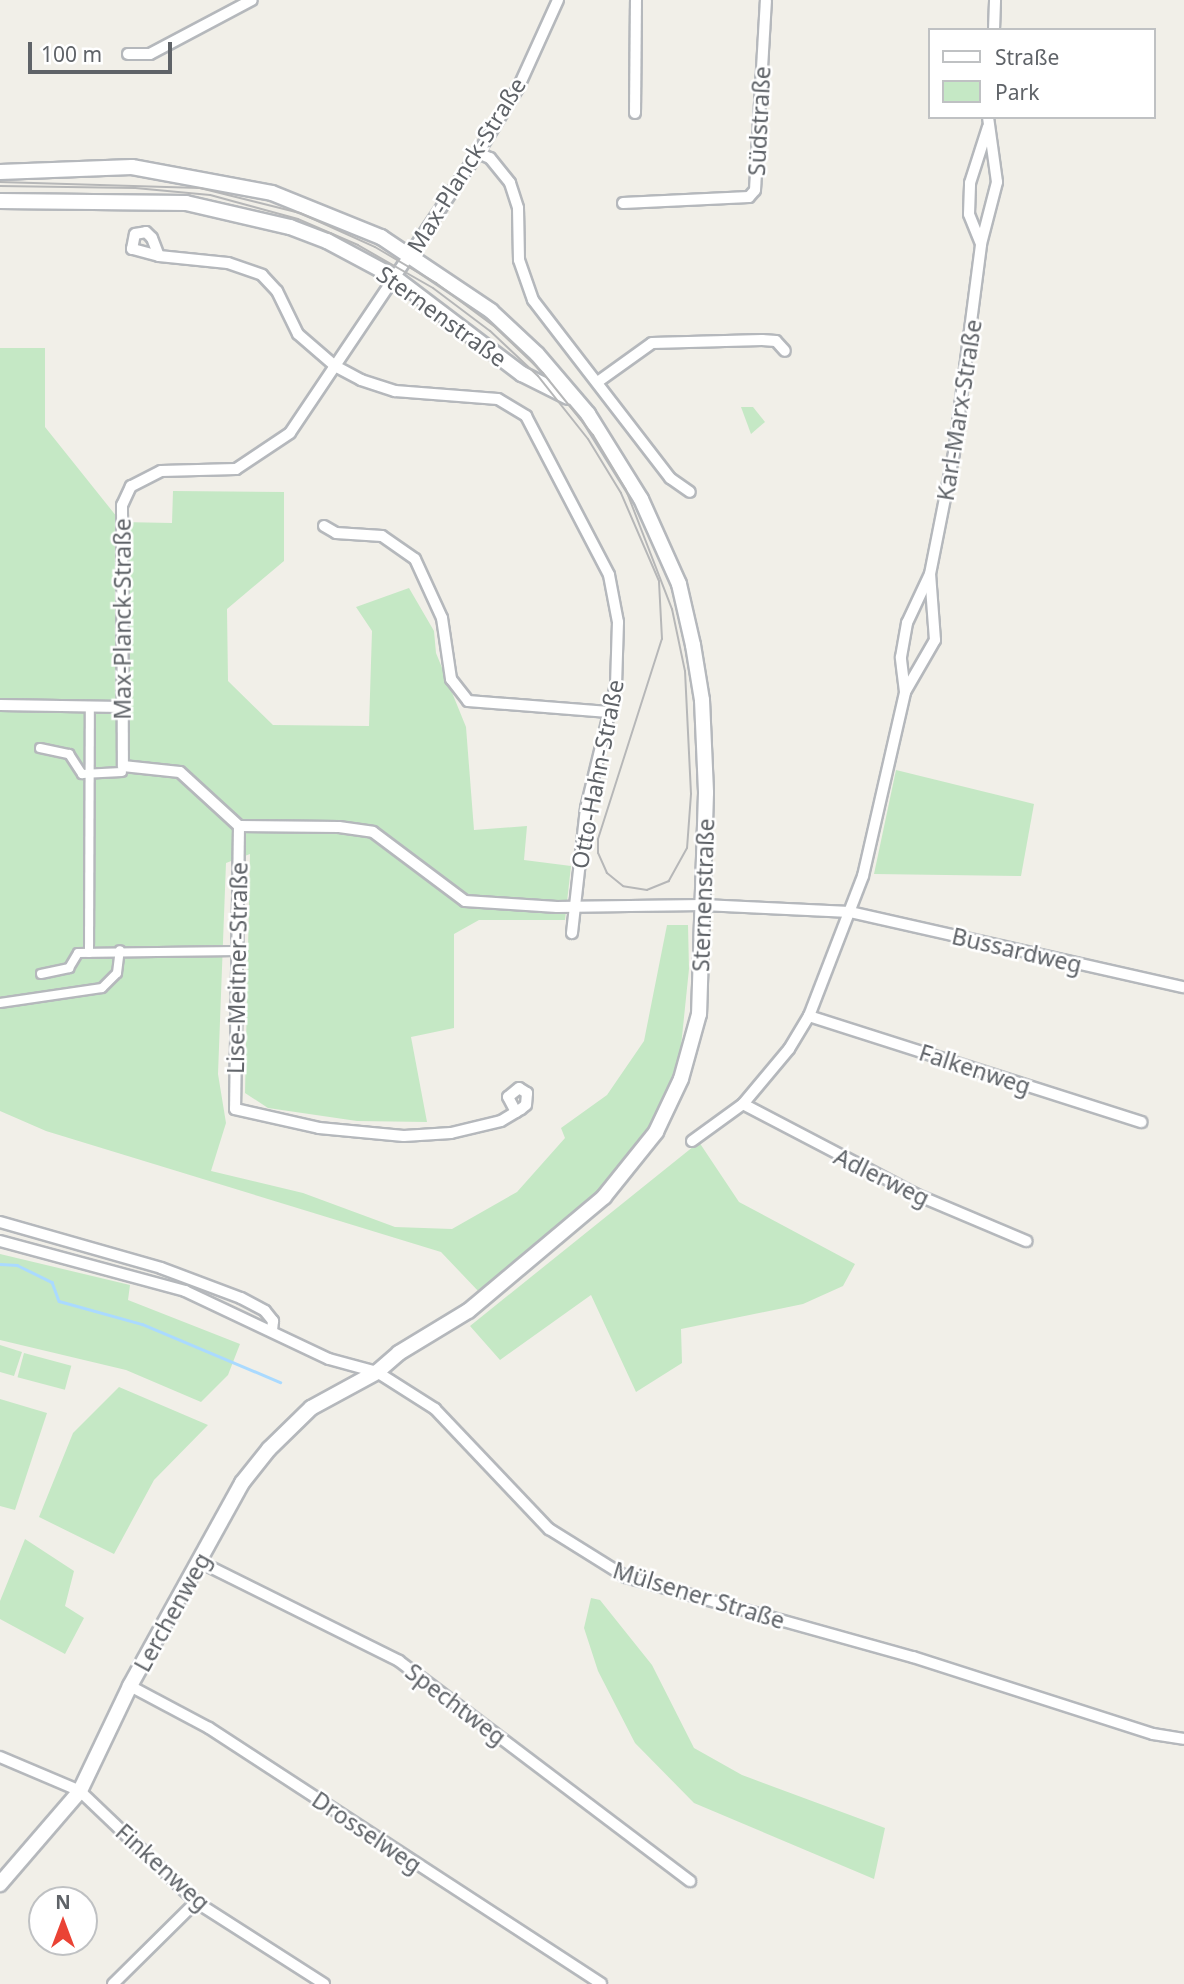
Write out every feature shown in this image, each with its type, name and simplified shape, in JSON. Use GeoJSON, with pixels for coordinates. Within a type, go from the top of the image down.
{"type":"FeatureCollection","features":[{"type":"Feature","properties":{"kind":"street"},"geometry":{"type":"LineString","coordinates":[[128,54],[150,54],[252,0]]}},
{"type":"Feature","properties":{"kind":"street","name":"Max-Planck-Straße"},"geometry":{"type":"LineString","coordinates":[[123,769],[122,505],[131,486],[161,471],[236,469],[273,448],[289,433],[478,153],[518,88],[558,0]]}},
{"type":"Feature","properties":{"kind":"street"},"geometry":{"type":"LineString","coordinates":[[635,113],[636,0]]}},
{"type":"Feature","properties":{"kind":"street","name":"Südstraße"},"geometry":{"type":"LineString","coordinates":[[623,203],[748,197],[755,190],[766,0]]}},
{"type":"Feature","properties":{"kind":"street"},"geometry":{"type":"LineString","coordinates":[[994,28],[995,0]]}},
{"type":"Feature","properties":{"kind":"street","name":"Karl-Marx-Straße"},"geometry":{"type":"LineString","coordinates":[[981,244],[969,214],[970,183],[988,122]]}},
{"type":"Feature","properties":{"kind":"street","name":"Karl-Marx-Straße"},"geometry":{"type":"LineString","coordinates":[[905,692],[901,657],[907,622],[930,574],[954,453],[981,244],[997,182],[988,122]]}},
{"type":"Feature","properties":{"kind":"street"},"geometry":{"type":"LineString","coordinates":[[478,153],[490,158],[510,183],[518,208],[520,260],[533,300],[599,381],[670,478],[690,492]]}},
{"type":"Feature","properties":{"kind":"street","name":"Sternenstraße"},"geometry":{"type":"LineString","coordinates":[[0,172],[132,167],[232,182],[310,205],[410,253],[491,311],[537,354],[588,414],[641,499],[681,594],[702,699],[703,905],[699,1014],[681,1079],[656,1132],[604,1197],[468,1311],[399,1353],[376,1372]]}},
{"type":"Feature","properties":{"kind":"street","name":"Sternenstraße"},"geometry":{"type":"LineString","coordinates":[[0,201],[116,200],[227,209],[327,241],[394,277],[522,374],[561,393],[588,414]]}},
{"type":"Feature","properties":{"kind":"street","name":"Otto-Hahn-Straße"},"geometry":{"type":"LineString","coordinates":[[159,256],[228,263],[262,275],[277,290],[298,334],[335,366],[395,391],[498,399],[526,416],[609,575],[618,622],[617,685],[586,808],[572,933]]}},
{"type":"Feature","properties":{"kind":"street"},"geometry":{"type":"LineString","coordinates":[[599,381],[652,343],[762,340],[776,341],[785,351]]}},
{"type":"Feature","properties":{"kind":"street"},"geometry":{"type":"LineString","coordinates":[[324,526],[336,533],[382,536],[415,559],[442,618],[451,679],[468,701],[609,712]]}},
{"type":"Feature","properties":{"kind":"street","name":"Karl-Marx-Straße"},"geometry":{"type":"LineString","coordinates":[[692,1141],[743,1104],[789,1049],[809,1016],[863,876],[905,692],[935,640],[930,574]]}},
{"type":"Feature","properties":{"kind":"street"},"geometry":{"type":"LineString","coordinates":[[0,705],[122,707]]}},
{"type":"Feature","properties":{"kind":"street"},"geometry":{"type":"LineString","coordinates":[[89,953],[90,706]]}},
{"type":"Feature","properties":{"kind":"street"},"geometry":{"type":"LineString","coordinates":[[40,748],[62,751],[73,758],[79,772],[123,769],[180,772],[239,826]]}},
{"type":"Feature","properties":{"kind":"street","name":"Bussardweg"},"geometry":{"type":"LineString","coordinates":[[239,826],[340,827],[373,832],[465,901],[703,905],[850,912],[1184,987]]}},
{"type":"Feature","properties":{"kind":"street","name":"Lise-Meitner-Straße"},"geometry":{"type":"LineString","coordinates":[[239,826],[235,1109],[319,1128],[404,1136],[479,1129],[516,1112]]}},
{"type":"Feature","properties":{"kind":"street"},"geometry":{"type":"LineString","coordinates":[[0,1003],[102,988],[117,973],[120,950]]}},
{"type":"Feature","properties":{"kind":"street"},"geometry":{"type":"LineString","coordinates":[[41,974],[60,972],[78,953],[120,950],[237,951]]}},
{"type":"Feature","properties":{"kind":"street","name":"Falkenweg"},"geometry":{"type":"LineString","coordinates":[[809,1016],[1141,1122]]}},
{"type":"Feature","properties":{"kind":"street","name":"Adlerweg"},"geometry":{"type":"LineString","coordinates":[[743,1104],[915,1194],[1027,1241]]}},
{"type":"Feature","properties":{"kind":"street"},"geometry":{"type":"LineString","coordinates":[[0,1222],[161,1268],[241,1298],[265,1311],[273,1321],[272,1331]]}},
{"type":"Feature","properties":{"kind":"street","name":"Mülsener Straße"},"geometry":{"type":"LineString","coordinates":[[0,1241],[185,1291],[330,1359],[376,1372],[435,1409],[550,1529],[626,1577],[913,1657],[1153,1734],[1184,1739]]}},
{"type":"Feature","properties":{"kind":"street","name":"Lerchenweg"},"geometry":{"type":"LineString","coordinates":[[0,1884],[80,1791],[130,1686],[242,1483],[269,1449],[310,1408],[376,1372]]}},
{"type":"Feature","properties":{"kind":"street","name":"Spechtweg"},"geometry":{"type":"LineString","coordinates":[[200,1562],[399,1661],[690,1881]]}},
{"type":"Feature","properties":{"kind":"street","name":"Drosselweg"},"geometry":{"type":"LineString","coordinates":[[130,1686],[209,1728],[601,1984]]}},
{"type":"Feature","properties":{"kind":"street","name":"Finkenweg"},"geometry":{"type":"LineString","coordinates":[[0,1757],[80,1791],[196,1902],[324,1984]]}},
{"type":"Feature","properties":{"kind":"street"},"geometry":{"type":"LineString","coordinates":[[113,1984],[196,1902]]}},
{"type":"Feature","properties":{"kind":"green space"},"geometry":{"type":"Polygon","coordinates":[[[0,348],[45,348],[45,427],[121,522],[172,523],[173,491],[284,492],[284,561],[227,609],[228,681],[273,725],[369,726],[372,631],[356,607],[409,588],[434,631],[436,653],[466,727],[474,830],[527,826],[524,860],[571,866],[565,920],[479,920],[454,934],[454,1028],[411,1037],[427,1122],[357,1121],[268,1108],[245,1093],[250,854],[226,863],[218,1074],[226,1123],[211,1171],[303,1193],[395,1227],[452,1229],[517,1192],[565,1138],[561,1128],[607,1095],[644,1041],[667,925],[688,925],[689,969],[680,1056],[650,1131],[632,1158],[589,1202],[480,1293],[441,1252],[46,1131],[0,1111],[0,348]]]}},
{"type":"Feature","properties":{"kind":"green space"},"geometry":{"type":"Polygon","coordinates":[[[741,407],[753,407],[765,422],[751,434],[741,407]]]}},
{"type":"Feature","properties":{"kind":"green space"},"geometry":{"type":"Polygon","coordinates":[[[896,770],[1034,804],[1021,876],[874,874],[896,770]]]}},
{"type":"Feature","properties":{"kind":"green space"},"geometry":{"type":"Polygon","coordinates":[[[699,1142],[739,1202],[855,1264],[843,1286],[803,1304],[681,1329],[682,1363],[636,1392],[591,1295],[500,1360],[470,1326],[699,1142]]]}},
{"type":"Feature","properties":{"kind":"green space"},"geometry":{"type":"Polygon","coordinates":[[[0,1254],[130,1285],[128,1300],[240,1344],[228,1375],[201,1402],[126,1370],[0,1340],[0,1254]]]}},
{"type":"Feature","properties":{"kind":"green space"},"geometry":{"type":"Polygon","coordinates":[[[0,1345],[22,1352],[14,1376],[0,1372],[0,1345]]]}},
{"type":"Feature","properties":{"kind":"green space"},"geometry":{"type":"Polygon","coordinates":[[[24,1353],[71,1366],[65,1390],[18,1377],[24,1353]]]}},
{"type":"Feature","properties":{"kind":"green space"},"geometry":{"type":"Polygon","coordinates":[[[119,1387],[208,1425],[154,1480],[114,1554],[39,1517],[73,1433],[119,1387]]]}},
{"type":"Feature","properties":{"kind":"green space"},"geometry":{"type":"Polygon","coordinates":[[[0,1399],[47,1413],[15,1510],[0,1506],[0,1399]]]}},
{"type":"Feature","properties":{"kind":"green space"},"geometry":{"type":"Polygon","coordinates":[[[25,1539],[74,1571],[65,1606],[84,1618],[65,1654],[0,1619],[0,1601],[25,1539]]]}},
{"type":"Feature","properties":{"kind":"green space"},"geometry":{"type":"Polygon","coordinates":[[[591,1598],[600,1600],[652,1665],[694,1748],[742,1775],[885,1828],[874,1879],[694,1803],[635,1743],[598,1671],[584,1628],[591,1598]]]}},
{"type":"Feature","properties":{"kind":"waterway"},"geometry":{"type":"LineString","coordinates":[[0,1264],[17,1265],[52,1282],[59,1301],[142,1324],[280,1382]]}},
{"type":"Feature","properties":{"kind":"tram line"},"geometry":{"type":"LineString","coordinates":[[0,182],[200,188],[300,213],[375,247],[436,283],[494,326],[543,373],[593,435],[626,490],[672,609],[685,671],[691,794],[687,848],[669,881],[647,890],[623,886],[607,873],[598,853],[598,839],[662,639],[659,581],[621,493],[588,439],[538,376],[490,331],[433,288],[358,245],[298,219],[210,195],[135,188],[0,186]]}}]}
